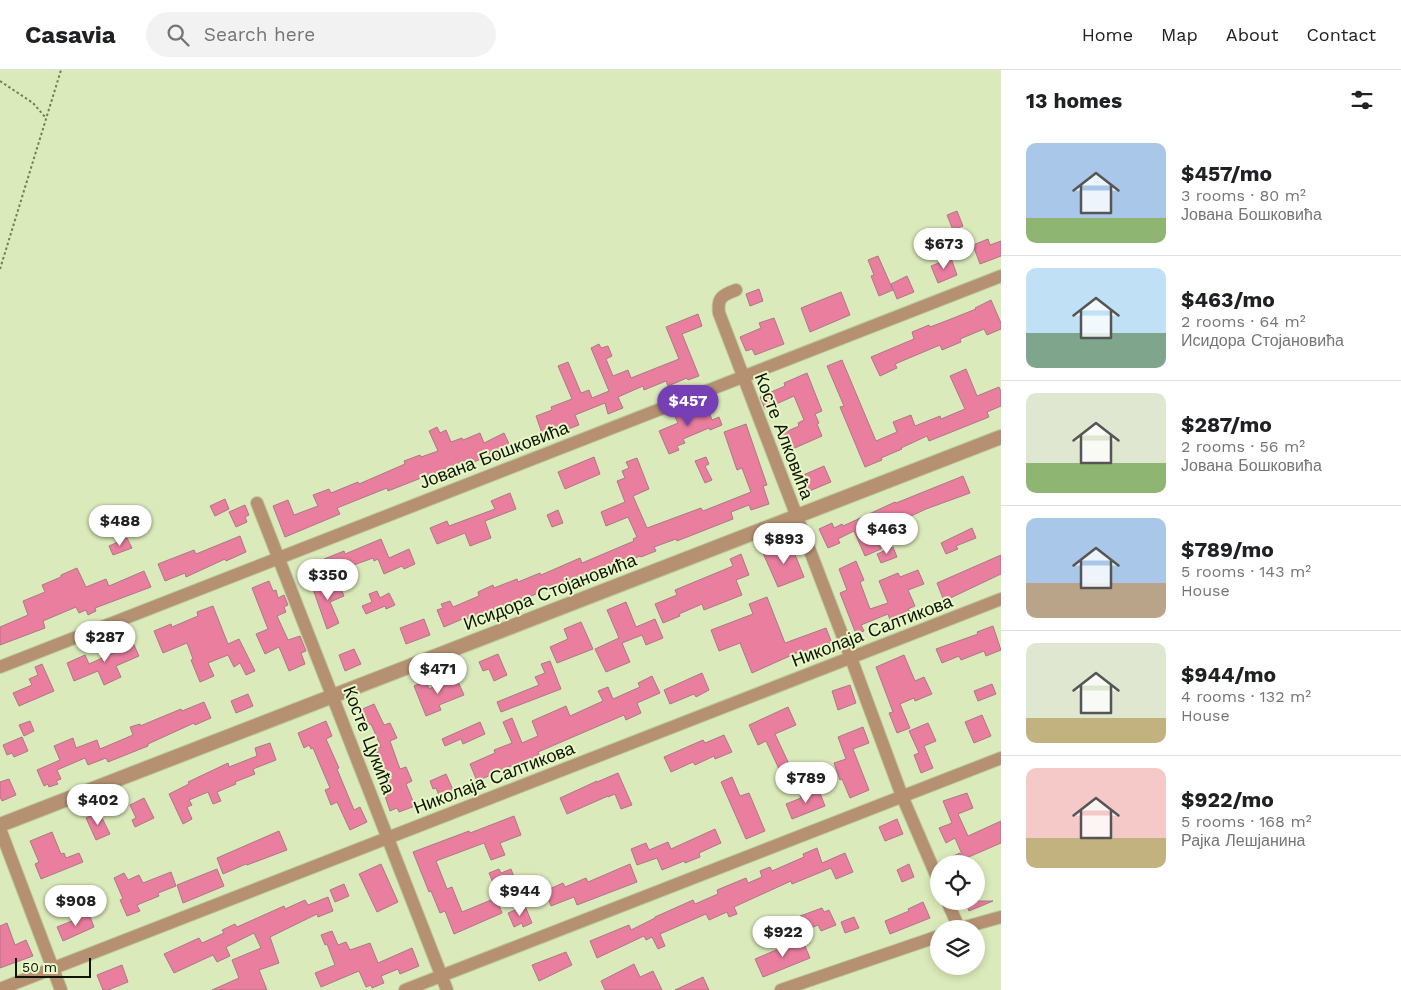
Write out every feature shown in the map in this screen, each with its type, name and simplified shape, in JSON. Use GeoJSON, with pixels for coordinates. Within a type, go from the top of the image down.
{"type":"FeatureCollection","features":[{"type":"Feature","properties":{"kind":"street","name":"Јована Бошковића"},"geometry":{"type":"LineString","coordinates":[[0,667],[1001,276]]}},
{"type":"Feature","properties":{"kind":"street","name":"Косте Алковића"},"geometry":{"type":"LineString","coordinates":[[736,290],[722,295],[718,306],[718,314],[797,516],[902,796],[930,861]]}},
{"type":"Feature","properties":{"kind":"street","name":"Исидора Стојановића"},"geometry":{"type":"LineString","coordinates":[[0,827],[1001,436]]}},
{"type":"Feature","properties":{"kind":"street","name":"Косте Цукића"},"geometry":{"type":"LineString","coordinates":[[257,503],[334,696],[447,990]]}},
{"type":"Feature","properties":{"kind":"street","name":"Николаја Салтикова"},"geometry":{"type":"LineString","coordinates":[[0,989],[1001,599]]}},
{"type":"Feature","properties":{"kind":"street"},"geometry":{"type":"LineString","coordinates":[[405,990],[1001,758]]}},
{"type":"Feature","properties":{"kind":"street"},"geometry":{"type":"LineString","coordinates":[[0,827],[61,990]]}},
{"type":"Feature","properties":{"kind":"street"},"geometry":{"type":"LineString","coordinates":[[985,922],[1001,917]]}},
{"type":"Feature","properties":{"kind":"street"},"geometry":{"type":"LineString","coordinates":[[781,990],[930,939]]}},
{"type":"Feature","properties":{"kind":"path"},"geometry":{"type":"LineString","coordinates":[[0,269],[60,70]]}},
{"type":"Feature","properties":{"kind":"path"},"geometry":{"type":"LineString","coordinates":[[0,81],[33,102],[46,118]]}},
{"type":"Feature","properties":{"kind":"building"},"geometry":{"type":"Polygon","coordinates":[[[957,211],[963,226],[953,230],[947,215],[957,211]]]}},
{"type":"Feature","properties":{"kind":"building"},"geometry":{"type":"Polygon","coordinates":[[[988,239],[990,245],[1001,241],[1001,256],[980,264],[973,245],[988,239]]]}},
{"type":"Feature","properties":{"kind":"building"},"geometry":{"type":"Polygon","coordinates":[[[878,256],[893,290],[879,296],[871,276],[874,275],[868,260],[878,256]]]}},
{"type":"Feature","properties":{"kind":"building"},"geometry":{"type":"Polygon","coordinates":[[[951,258],[957,275],[938,283],[931,266],[951,258]]]}},
{"type":"Feature","properties":{"kind":"building"},"geometry":{"type":"Polygon","coordinates":[[[907,276],[914,292],[897,299],[891,284],[907,276]]]}},
{"type":"Feature","properties":{"kind":"building"},"geometry":{"type":"Polygon","coordinates":[[[759,289],[763,301],[750,306],[746,294],[759,289]]]}},
{"type":"Feature","properties":{"kind":"building"},"geometry":{"type":"Polygon","coordinates":[[[841,292],[850,315],[810,332],[801,308],[841,292]]]}},
{"type":"Feature","properties":{"kind":"building"},"geometry":{"type":"Polygon","coordinates":[[[991,300],[1001,323],[1001,329],[987,335],[984,329],[960,339],[961,342],[942,350],[940,345],[895,364],[897,368],[880,376],[871,357],[914,339],[912,332],[976,309],[991,300]]]}},
{"type":"Feature","properties":{"kind":"building"},"geometry":{"type":"Polygon","coordinates":[[[698,314],[702,326],[682,334],[699,376],[688,380],[687,378],[668,386],[666,381],[644,390],[643,386],[618,397],[623,408],[608,414],[605,403],[575,415],[579,425],[543,436],[536,416],[552,410],[551,407],[572,399],[558,366],[568,362],[581,393],[589,390],[592,398],[609,391],[591,348],[599,344],[601,348],[608,346],[612,356],[606,359],[613,376],[628,370],[631,378],[679,359],[666,327],[698,314]]]}},
{"type":"Feature","properties":{"kind":"building"},"geometry":{"type":"Polygon","coordinates":[[[774,318],[784,344],[755,355],[752,349],[746,351],[740,337],[761,328],[759,323],[774,318]]]}},
{"type":"Feature","properties":{"kind":"building"},"geometry":{"type":"Polygon","coordinates":[[[842,360],[876,441],[897,432],[893,422],[911,415],[915,426],[940,416],[941,419],[965,409],[950,376],[966,369],[977,396],[999,387],[1001,406],[987,412],[989,417],[929,441],[927,436],[865,467],[840,407],[844,406],[827,366],[842,360]]]}},
{"type":"Feature","properties":{"kind":"building"},"geometry":{"type":"Polygon","coordinates":[[[807,373],[822,411],[815,414],[822,436],[788,451],[781,434],[799,426],[798,423],[804,420],[794,396],[765,409],[760,397],[785,386],[784,383],[807,373]]]}},
{"type":"Feature","properties":{"kind":"building"},"geometry":{"type":"Polygon","coordinates":[[[706,404],[712,420],[719,417],[722,425],[710,430],[709,428],[683,439],[685,443],[677,446],[679,450],[669,454],[659,431],[678,423],[675,417],[706,404]]]}},
{"type":"Feature","properties":{"kind":"building"},"geometry":{"type":"Polygon","coordinates":[[[746,424],[767,485],[763,486],[769,504],[751,510],[749,505],[731,512],[733,519],[677,541],[676,539],[654,547],[656,551],[641,557],[614,567],[613,565],[598,570],[550,590],[549,588],[488,616],[487,613],[469,621],[467,617],[444,627],[437,610],[443,608],[441,604],[450,601],[453,607],[479,596],[478,592],[493,585],[494,588],[517,579],[518,582],[540,573],[541,575],[580,558],[582,563],[634,541],[633,539],[637,537],[628,517],[606,526],[601,512],[625,502],[617,481],[625,478],[622,471],[629,468],[626,462],[637,458],[649,489],[633,496],[647,528],[701,508],[703,511],[751,492],[742,468],[737,470],[724,432],[746,424]]]}},
{"type":"Feature","properties":{"kind":"building"},"geometry":{"type":"Polygon","coordinates":[[[437,427],[440,433],[446,430],[451,442],[462,438],[463,440],[480,433],[484,443],[504,433],[512,450],[497,457],[495,453],[474,462],[472,458],[388,491],[387,488],[337,508],[340,514],[285,537],[273,506],[288,500],[294,515],[318,506],[313,495],[329,489],[331,493],[358,482],[359,484],[405,464],[404,461],[438,451],[429,431],[437,427]]]}},
{"type":"Feature","properties":{"kind":"building"},"geometry":{"type":"Polygon","coordinates":[[[594,457],[600,474],[565,489],[558,472],[594,457]]]}},
{"type":"Feature","properties":{"kind":"building"},"geometry":{"type":"Polygon","coordinates":[[[706,457],[709,464],[705,466],[712,480],[705,483],[695,461],[706,457]]]}},
{"type":"Feature","properties":{"kind":"building"},"geometry":{"type":"Polygon","coordinates":[[[824,466],[831,482],[807,492],[801,476],[824,466]]]}},
{"type":"Feature","properties":{"kind":"building"},"geometry":{"type":"Polygon","coordinates":[[[963,476],[970,493],[926,509],[875,533],[881,549],[865,556],[854,531],[838,539],[840,543],[828,548],[819,529],[832,523],[834,528],[842,524],[843,526],[895,502],[963,476]]]}},
{"type":"Feature","properties":{"kind":"building"},"geometry":{"type":"Polygon","coordinates":[[[510,493],[516,509],[485,521],[491,538],[470,546],[465,533],[437,544],[430,528],[447,521],[449,526],[495,509],[491,501],[510,493]]]}},
{"type":"Feature","properties":{"kind":"building"},"geometry":{"type":"Polygon","coordinates":[[[225,499],[229,509],[215,516],[210,506],[225,499]]]}},
{"type":"Feature","properties":{"kind":"building"},"geometry":{"type":"Polygon","coordinates":[[[245,505],[249,515],[245,517],[247,522],[236,527],[229,512],[245,505]]]}},
{"type":"Feature","properties":{"kind":"building"},"geometry":{"type":"Polygon","coordinates":[[[558,510],[563,523],[552,527],[547,515],[558,510]]]}},
{"type":"Feature","properties":{"kind":"building"},"geometry":{"type":"Polygon","coordinates":[[[972,528],[976,538],[956,546],[958,549],[946,554],[941,543],[972,528]]]}},
{"type":"Feature","properties":{"kind":"building"},"geometry":{"type":"Polygon","coordinates":[[[240,536],[246,552],[226,561],[225,559],[186,577],[185,573],[165,581],[158,564],[194,550],[196,554],[240,536]]]}},
{"type":"Feature","properties":{"kind":"building"},"geometry":{"type":"Polygon","coordinates":[[[127,538],[132,548],[113,555],[109,546],[127,538]]]}},
{"type":"Feature","properties":{"kind":"building"},"geometry":{"type":"Polygon","coordinates":[[[381,539],[389,558],[409,549],[415,564],[404,569],[402,566],[384,574],[378,559],[374,561],[373,558],[329,574],[324,559],[344,551],[345,554],[381,539]]]}},
{"type":"Feature","properties":{"kind":"building"},"geometry":{"type":"Polygon","coordinates":[[[790,542],[804,577],[778,587],[763,553],[790,542]]]}},
{"type":"Feature","properties":{"kind":"building"},"geometry":{"type":"Polygon","coordinates":[[[893,547],[897,557],[881,563],[877,554],[893,547]]]}},
{"type":"Feature","properties":{"kind":"building"},"geometry":{"type":"Polygon","coordinates":[[[741,554],[749,575],[736,580],[742,595],[704,610],[702,604],[663,623],[655,604],[677,595],[675,590],[733,566],[730,559],[741,554]]]}},
{"type":"Feature","properties":{"kind":"building"},"geometry":{"type":"Polygon","coordinates":[[[1001,555],[1001,574],[944,601],[937,583],[1001,555]]]}},
{"type":"Feature","properties":{"kind":"building"},"geometry":{"type":"Polygon","coordinates":[[[856,561],[864,580],[860,582],[870,609],[888,603],[879,581],[898,573],[900,577],[918,570],[924,584],[908,590],[915,606],[908,609],[910,612],[890,620],[888,614],[861,625],[864,631],[856,634],[840,593],[847,590],[839,569],[856,561]]]}},
{"type":"Feature","properties":{"kind":"building"},"geometry":{"type":"Polygon","coordinates":[[[77,568],[86,587],[106,579],[109,586],[144,571],[151,587],[95,608],[96,611],[88,615],[86,610],[79,613],[76,607],[43,621],[45,628],[0,645],[0,627],[28,615],[23,601],[45,592],[42,585],[77,568]]]}},
{"type":"Feature","properties":{"kind":"building"},"geometry":{"type":"Polygon","coordinates":[[[337,579],[344,596],[330,602],[339,623],[327,629],[313,589],[337,579]]]}},
{"type":"Feature","properties":{"kind":"building"},"geometry":{"type":"Polygon","coordinates":[[[269,581],[273,591],[276,590],[278,598],[284,595],[288,605],[284,607],[286,612],[277,616],[288,640],[300,636],[306,651],[301,653],[305,664],[289,671],[279,647],[265,654],[256,634],[268,629],[252,588],[269,581]]]}},
{"type":"Feature","properties":{"kind":"building"},"geometry":{"type":"Polygon","coordinates":[[[377,591],[380,598],[389,593],[395,605],[386,609],[385,606],[366,614],[362,606],[372,602],[369,594],[377,591]]]}},
{"type":"Feature","properties":{"kind":"building"},"geometry":{"type":"Polygon","coordinates":[[[767,597],[785,643],[826,628],[832,643],[804,654],[803,650],[752,673],[740,643],[719,651],[711,630],[753,614],[749,604],[767,597]]]}},
{"type":"Feature","properties":{"kind":"building"},"geometry":{"type":"Polygon","coordinates":[[[626,602],[636,627],[655,619],[663,638],[646,645],[642,635],[622,643],[630,662],[606,672],[595,649],[619,638],[607,610],[626,602]]]}},
{"type":"Feature","properties":{"kind":"building"},"geometry":{"type":"Polygon","coordinates":[[[213,606],[228,644],[239,639],[255,671],[246,675],[240,663],[234,667],[228,655],[208,663],[214,676],[200,682],[191,660],[193,659],[187,643],[163,653],[154,631],[171,624],[172,627],[198,616],[197,612],[213,606]]]}},
{"type":"Feature","properties":{"kind":"building"},"geometry":{"type":"Polygon","coordinates":[[[424,619],[430,635],[406,644],[400,628],[424,619]]]}},
{"type":"Feature","properties":{"kind":"building"},"geometry":{"type":"Polygon","coordinates":[[[581,622],[593,649],[557,663],[550,647],[568,639],[564,629],[581,622]]]}},
{"type":"Feature","properties":{"kind":"building"},"geometry":{"type":"Polygon","coordinates":[[[993,626],[1001,650],[986,656],[984,651],[961,660],[959,656],[942,663],[936,649],[978,634],[977,632],[993,626]]]}},
{"type":"Feature","properties":{"kind":"building"},"geometry":{"type":"Polygon","coordinates":[[[130,636],[139,656],[116,666],[121,677],[104,685],[98,671],[74,681],[67,663],[85,655],[89,664],[120,650],[116,642],[130,636]]]}},
{"type":"Feature","properties":{"kind":"building"},"geometry":{"type":"Polygon","coordinates":[[[354,649],[361,664],[345,671],[339,655],[354,649]]]}},
{"type":"Feature","properties":{"kind":"building"},"geometry":{"type":"Polygon","coordinates":[[[498,654],[507,675],[494,681],[489,669],[483,671],[479,662],[498,654]]]}},
{"type":"Feature","properties":{"kind":"building"},"geometry":{"type":"Polygon","coordinates":[[[904,655],[915,681],[924,677],[932,694],[915,701],[914,698],[900,704],[910,728],[897,733],[889,713],[893,712],[876,667],[904,655]]]}},
{"type":"Feature","properties":{"kind":"building"},"geometry":{"type":"Polygon","coordinates":[[[550,661],[561,689],[501,712],[497,702],[539,685],[535,677],[545,673],[541,664],[550,661]]]}},
{"type":"Feature","properties":{"kind":"building"},"geometry":{"type":"Polygon","coordinates":[[[42,664],[54,691],[19,706],[13,693],[32,685],[29,679],[38,675],[35,667],[42,664]]]}},
{"type":"Feature","properties":{"kind":"building"},"geometry":{"type":"Polygon","coordinates":[[[702,673],[709,690],[696,697],[694,694],[670,704],[664,690],[702,673]]]}},
{"type":"Feature","properties":{"kind":"building"},"geometry":{"type":"Polygon","coordinates":[[[652,676],[660,693],[637,703],[641,713],[626,720],[624,715],[538,752],[540,757],[524,764],[523,761],[477,781],[470,764],[495,753],[494,750],[512,743],[503,722],[512,718],[522,743],[538,736],[532,721],[566,706],[570,716],[603,701],[598,691],[608,687],[613,699],[640,687],[638,683],[652,676]]]}},
{"type":"Feature","properties":{"kind":"building"},"geometry":{"type":"Polygon","coordinates":[[[456,677],[464,695],[439,705],[441,710],[426,716],[414,686],[426,681],[429,689],[456,677]]]}},
{"type":"Feature","properties":{"kind":"building"},"geometry":{"type":"Polygon","coordinates":[[[992,684],[996,694],[978,701],[974,691],[992,684]]]}},
{"type":"Feature","properties":{"kind":"building"},"geometry":{"type":"Polygon","coordinates":[[[850,685],[856,703],[838,710],[832,691],[850,685]]]}},
{"type":"Feature","properties":{"kind":"building"},"geometry":{"type":"Polygon","coordinates":[[[248,694],[253,706],[236,713],[231,701],[248,694]]]}},
{"type":"Feature","properties":{"kind":"building"},"geometry":{"type":"Polygon","coordinates":[[[204,702],[211,718],[195,725],[194,723],[148,744],[148,746],[108,762],[106,758],[88,765],[85,758],[57,770],[61,779],[56,781],[58,784],[49,787],[48,784],[44,786],[37,770],[60,760],[54,746],[73,738],[76,748],[97,740],[100,749],[133,735],[130,727],[140,724],[140,726],[181,709],[182,711],[204,702]]]}},
{"type":"Feature","properties":{"kind":"building"},"geometry":{"type":"Polygon","coordinates":[[[374,704],[384,725],[390,723],[397,738],[390,741],[400,769],[406,767],[412,781],[406,784],[415,806],[399,812],[397,808],[390,811],[385,796],[388,795],[380,775],[382,774],[374,750],[381,747],[371,724],[365,726],[358,711],[374,704]]]}},
{"type":"Feature","properties":{"kind":"building"},"geometry":{"type":"Polygon","coordinates":[[[788,707],[796,725],[775,734],[789,764],[779,769],[766,741],[758,745],[749,725],[788,707]]]}},
{"type":"Feature","properties":{"kind":"building"},"geometry":{"type":"Polygon","coordinates":[[[982,715],[991,736],[974,743],[965,722],[982,715]]]}},
{"type":"Feature","properties":{"kind":"building"},"geometry":{"type":"Polygon","coordinates":[[[30,721],[34,731],[24,736],[19,725],[30,721]]]}},
{"type":"Feature","properties":{"kind":"building"},"geometry":{"type":"Polygon","coordinates":[[[326,721],[332,736],[326,739],[339,768],[337,769],[354,810],[360,807],[367,822],[350,830],[337,802],[331,805],[325,790],[330,788],[313,748],[311,749],[309,745],[304,748],[298,733],[326,721]]]}},
{"type":"Feature","properties":{"kind":"building"},"geometry":{"type":"Polygon","coordinates":[[[480,722],[485,734],[463,744],[461,739],[445,746],[442,739],[480,722]]]}},
{"type":"Feature","properties":{"kind":"building"},"geometry":{"type":"Polygon","coordinates":[[[928,723],[936,741],[924,746],[933,768],[921,773],[914,755],[919,753],[909,731],[928,723]]]}},
{"type":"Feature","properties":{"kind":"building"},"geometry":{"type":"Polygon","coordinates":[[[863,727],[869,743],[853,749],[869,790],[850,798],[842,779],[840,780],[834,763],[846,759],[838,737],[863,727]]]}},
{"type":"Feature","properties":{"kind":"building"},"geometry":{"type":"Polygon","coordinates":[[[724,735],[732,752],[715,759],[714,756],[695,765],[693,762],[671,772],[664,757],[703,740],[705,743],[724,735]]]}},
{"type":"Feature","properties":{"kind":"building"},"geometry":{"type":"Polygon","coordinates":[[[22,737],[28,751],[14,757],[12,753],[7,755],[3,745],[22,737]]]}},
{"type":"Feature","properties":{"kind":"building"},"geometry":{"type":"Polygon","coordinates":[[[270,743],[276,760],[253,769],[255,774],[217,792],[221,801],[213,804],[208,792],[189,800],[192,805],[187,807],[192,819],[183,824],[169,794],[189,784],[188,782],[228,763],[229,767],[257,756],[255,748],[270,743]]]}},
{"type":"Feature","properties":{"kind":"building"},"geometry":{"type":"Polygon","coordinates":[[[618,773],[632,805],[621,809],[615,794],[567,814],[560,798],[618,773]]]}},
{"type":"Feature","properties":{"kind":"building"},"geometry":{"type":"Polygon","coordinates":[[[446,774],[454,792],[440,798],[436,788],[433,789],[430,781],[446,774]]]}},
{"type":"Feature","properties":{"kind":"building"},"geometry":{"type":"Polygon","coordinates":[[[732,777],[740,796],[749,793],[765,831],[746,839],[721,782],[732,777]]]}},
{"type":"Feature","properties":{"kind":"building"},"geometry":{"type":"Polygon","coordinates":[[[9,779],[16,795],[2,801],[0,797],[0,782],[9,779]]]}},
{"type":"Feature","properties":{"kind":"building"},"geometry":{"type":"Polygon","coordinates":[[[818,788],[825,806],[792,819],[786,804],[818,788]]]}},
{"type":"Feature","properties":{"kind":"building"},"geometry":{"type":"Polygon","coordinates":[[[967,793],[973,808],[958,814],[968,836],[1001,821],[1001,843],[973,855],[962,855],[955,838],[946,843],[939,828],[952,823],[943,801],[967,793]]]}},
{"type":"Feature","properties":{"kind":"building"},"geometry":{"type":"Polygon","coordinates":[[[144,798],[154,818],[135,827],[132,820],[136,818],[130,805],[144,798]]]}},
{"type":"Feature","properties":{"kind":"building"},"geometry":{"type":"Polygon","coordinates":[[[99,812],[110,834],[96,840],[86,818],[99,812]]]}},
{"type":"Feature","properties":{"kind":"building"},"geometry":{"type":"Polygon","coordinates":[[[514,816],[521,835],[500,843],[505,855],[491,860],[484,843],[436,861],[447,889],[452,887],[462,912],[496,898],[502,913],[454,934],[445,911],[440,913],[431,891],[429,892],[413,852],[514,816]]]}},
{"type":"Feature","properties":{"kind":"building"},"geometry":{"type":"Polygon","coordinates":[[[897,819],[903,834],[885,841],[879,827],[897,819]]]}},
{"type":"Feature","properties":{"kind":"building"},"geometry":{"type":"Polygon","coordinates":[[[715,829],[721,843],[699,853],[700,857],[662,870],[657,858],[637,865],[631,849],[646,843],[649,850],[668,842],[671,849],[715,829]]]}},
{"type":"Feature","properties":{"kind":"building"},"geometry":{"type":"Polygon","coordinates":[[[279,831],[287,850],[223,874],[217,858],[279,831]]]}},
{"type":"Feature","properties":{"kind":"building"},"geometry":{"type":"Polygon","coordinates":[[[52,832],[61,854],[64,853],[66,858],[79,853],[83,862],[41,879],[35,864],[39,862],[30,841],[52,832]]]}},
{"type":"Feature","properties":{"kind":"building"},"geometry":{"type":"Polygon","coordinates":[[[817,848],[822,863],[845,853],[853,872],[836,879],[831,868],[792,884],[791,881],[734,907],[737,914],[729,917],[727,912],[709,920],[706,914],[660,934],[665,946],[658,949],[652,937],[646,940],[644,936],[597,958],[590,941],[629,925],[631,930],[693,900],[695,904],[718,894],[717,890],[746,878],[748,883],[762,877],[760,871],[770,867],[772,871],[804,857],[803,854],[817,848]]]}},
{"type":"Feature","properties":{"kind":"building"},"geometry":{"type":"Polygon","coordinates":[[[381,864],[398,902],[377,912],[359,874],[381,864]]]}},
{"type":"Feature","properties":{"kind":"building"},"geometry":{"type":"Polygon","coordinates":[[[630,864],[637,882],[577,905],[574,897],[551,906],[545,891],[563,883],[565,887],[586,878],[588,882],[630,864]]]}},
{"type":"Feature","properties":{"kind":"building"},"geometry":{"type":"Polygon","coordinates":[[[909,864],[914,877],[902,882],[897,870],[909,864]]]}},
{"type":"Feature","properties":{"kind":"building"},"geometry":{"type":"Polygon","coordinates":[[[217,869],[224,886],[183,903],[177,885],[217,869]]]}},
{"type":"Feature","properties":{"kind":"building"},"geometry":{"type":"Polygon","coordinates":[[[499,869],[501,873],[511,869],[516,882],[496,890],[489,873],[499,869]]]}},
{"type":"Feature","properties":{"kind":"building"},"geometry":{"type":"Polygon","coordinates":[[[171,872],[176,886],[158,893],[159,896],[137,905],[140,911],[127,916],[120,900],[123,899],[114,878],[124,873],[128,880],[139,875],[143,883],[171,872]]]}},
{"type":"Feature","properties":{"kind":"building"},"geometry":{"type":"Polygon","coordinates":[[[344,884],[349,896],[335,902],[330,890],[344,884]]]}},
{"type":"Feature","properties":{"kind":"building"},"geometry":{"type":"Polygon","coordinates":[[[328,897],[333,911],[318,917],[317,914],[270,937],[279,963],[259,970],[267,990],[212,990],[239,978],[232,960],[261,948],[254,933],[226,947],[230,956],[217,962],[213,955],[174,973],[164,954],[199,938],[202,943],[224,933],[222,930],[235,924],[237,927],[284,906],[285,909],[305,900],[308,905],[328,897]]]}},
{"type":"Feature","properties":{"kind":"building"},"geometry":{"type":"Polygon","coordinates":[[[923,902],[930,918],[890,934],[885,921],[909,911],[908,909],[923,902]]]}},
{"type":"Feature","properties":{"kind":"building"},"geometry":{"type":"Polygon","coordinates":[[[525,906],[532,923],[523,927],[522,923],[514,927],[508,913],[525,906]]]}},
{"type":"Feature","properties":{"kind":"building"},"geometry":{"type":"Polygon","coordinates":[[[822,908],[824,912],[829,910],[836,925],[821,931],[818,925],[806,930],[800,916],[822,908]]]}},
{"type":"Feature","properties":{"kind":"building"},"geometry":{"type":"Polygon","coordinates":[[[89,914],[94,927],[63,941],[57,927],[89,914]]]}},
{"type":"Feature","properties":{"kind":"building"},"geometry":{"type":"Polygon","coordinates":[[[854,917],[859,928],[845,933],[841,922],[854,917]]]}},
{"type":"Feature","properties":{"kind":"building"},"geometry":{"type":"Polygon","coordinates":[[[7,923],[15,945],[26,940],[33,956],[0,968],[0,926],[7,923]]]}},
{"type":"Feature","properties":{"kind":"building"},"geometry":{"type":"Polygon","coordinates":[[[332,931],[338,945],[346,942],[350,950],[370,943],[378,963],[412,948],[419,966],[400,974],[398,969],[381,976],[384,983],[372,988],[371,985],[366,987],[359,971],[321,987],[315,973],[335,965],[327,944],[325,945],[321,935],[332,931]]]}},
{"type":"Feature","properties":{"kind":"building"},"geometry":{"type":"Polygon","coordinates":[[[802,939],[810,958],[763,977],[755,959],[802,939]]]}},
{"type":"Feature","properties":{"kind":"building"},"geometry":{"type":"Polygon","coordinates":[[[566,952],[572,965],[539,981],[532,965],[566,952]]]}},
{"type":"Feature","properties":{"kind":"building"},"geometry":{"type":"Polygon","coordinates":[[[634,964],[640,977],[653,971],[662,990],[605,990],[601,981],[634,964]]]}},
{"type":"Feature","properties":{"kind":"building"},"geometry":{"type":"Polygon","coordinates":[[[122,965],[128,982],[108,990],[103,990],[97,975],[122,965]]]}},
{"type":"Feature","properties":{"kind":"building"},"geometry":{"type":"Polygon","coordinates":[[[703,977],[709,990],[675,990],[688,984],[703,977]]]}}]}
